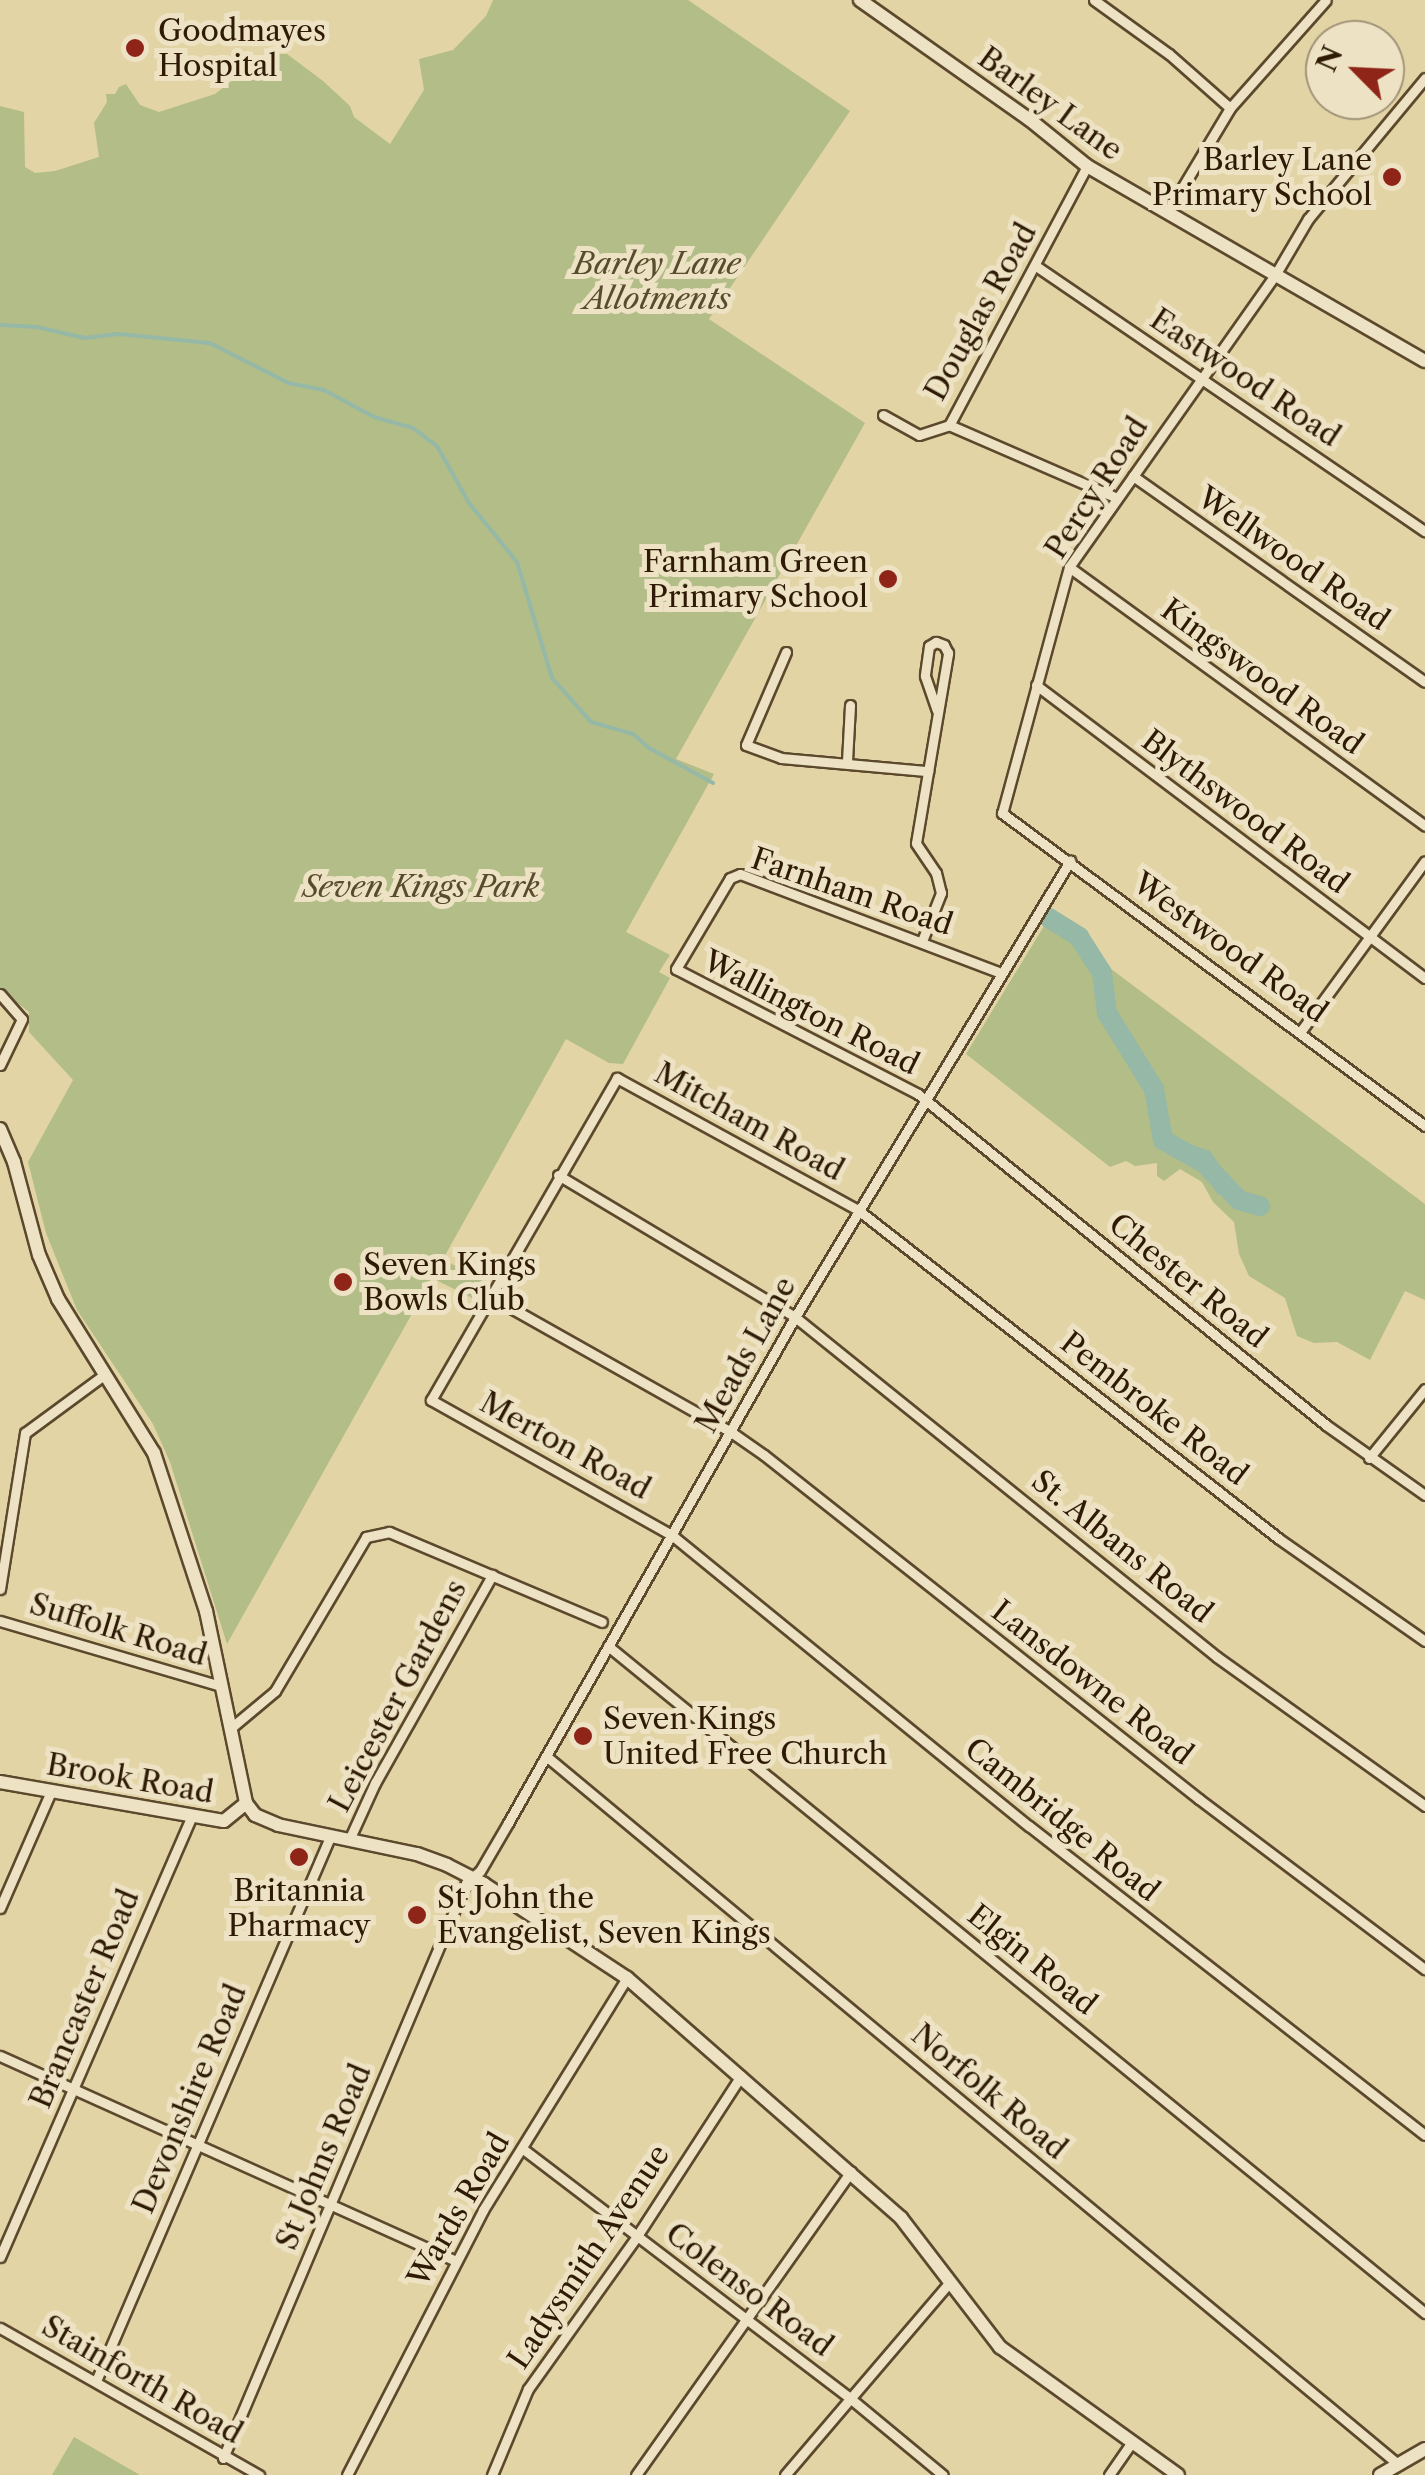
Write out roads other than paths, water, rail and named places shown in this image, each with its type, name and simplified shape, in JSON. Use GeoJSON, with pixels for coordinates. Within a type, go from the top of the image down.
{"type":"FeatureCollection","features":[{"type":"Feature","properties":{"kind":"street","name":"Barley Lane"},"geometry":{"type":"LineString","coordinates":[[860,0],[1087,166],[1425,361]]}},
{"type":"Feature","properties":{"kind":"street"},"geometry":{"type":"LineString","coordinates":[[1094,0],[1169,54],[1230,108]]}},
{"type":"Feature","properties":{"kind":"street"},"geometry":{"type":"LineString","coordinates":[[1306,0],[1318,9]]}},
{"type":"Feature","properties":{"kind":"street"},"geometry":{"type":"LineString","coordinates":[[1167,213],[1230,108],[1326,0]]}},
{"type":"Feature","properties":{"kind":"street","name":"Percy Road"},"geometry":{"type":"LineString","coordinates":[[1002,813],[1069,567],[1275,275],[1291,244],[1425,78]]}},
{"type":"Feature","properties":{"kind":"street","name":"Douglas Road"},"geometry":{"type":"LineString","coordinates":[[1087,166],[948,424],[1117,498]]}},
{"type":"Feature","properties":{"kind":"street","name":"Eastwood Road"},"geometry":{"type":"LineString","coordinates":[[1036,266],[1425,531]]}},
{"type":"Feature","properties":{"kind":"street"},"geometry":{"type":"LineString","coordinates":[[884,415],[920,435],[948,424]]}},
{"type":"Feature","properties":{"kind":"street","name":"Wellwood Road"},"geometry":{"type":"LineString","coordinates":[[1133,476],[1425,682]]}},
{"type":"Feature","properties":{"kind":"street","name":"Kingswood Road"},"geometry":{"type":"LineString","coordinates":[[1069,567],[1425,826]]}},
{"type":"Feature","properties":{"kind":"street"},"geometry":{"type":"LineString","coordinates":[[922,941],[940,892],[936,873],[916,843],[948,653],[944,645],[936,642],[929,646],[925,676],[937,710]]}},
{"type":"Feature","properties":{"kind":"street"},"geometry":{"type":"LineString","coordinates":[[786,652],[746,745],[780,758],[928,771]]}},
{"type":"Feature","properties":{"kind":"street","name":"Blythswood Road"},"geometry":{"type":"LineString","coordinates":[[1036,685],[1425,978]]}},
{"type":"Feature","properties":{"kind":"street"},"geometry":{"type":"LineString","coordinates":[[847,761],[850,704]]}},
{"type":"Feature","properties":{"kind":"street","name":"Westwood Road"},"geometry":{"type":"LineString","coordinates":[[1002,813],[1425,1126]]}},
{"type":"Feature","properties":{"kind":"street","name":"Meads Lane"},"geometry":{"type":"LineString","coordinates":[[472,1877],[673,1536],[795,1316],[1070,861]]}},
{"type":"Feature","properties":{"kind":"street"},"geometry":{"type":"LineString","coordinates":[[1301,1031],[1425,861]]}},
{"type":"Feature","properties":{"kind":"street","name":"Farnham Road"},"geometry":{"type":"LineString","coordinates":[[676,969],[735,874],[1001,973]]}},
{"type":"Feature","properties":{"kind":"street","name":"Wallington Road"},"geometry":{"type":"LineString","coordinates":[[676,969],[925,1100]]}},
{"type":"Feature","properties":{"kind":"street"},"geometry":{"type":"LineString","coordinates":[[0,994],[22,1019],[0,1065]]}},
{"type":"Feature","properties":{"kind":"street","name":"Mitcham Road"},"geometry":{"type":"LineString","coordinates":[[558,1175],[617,1078],[858,1210]]}},
{"type":"Feature","properties":{"kind":"street","name":"Chester Road"},"geometry":{"type":"LineString","coordinates":[[925,1100],[1369,1458],[1425,1495]]}},
{"type":"Feature","properties":{"kind":"street"},"geometry":{"type":"LineString","coordinates":[[0,1129],[14,1162],[39,1255],[58,1299],[154,1454],[206,1611],[246,1803],[262,1820],[418,1854],[472,1877],[628,1978],[742,2074],[909,2228],[1000,2347],[1178,2475]]}},
{"type":"Feature","properties":{"kind":"street"},"geometry":{"type":"LineString","coordinates":[[488,1295],[558,1175]]}},
{"type":"Feature","properties":{"kind":"street","name":"St. Albans Road"},"geometry":{"type":"LineString","coordinates":[[558,1175],[795,1316],[1217,1656],[1425,1806]]}},
{"type":"Feature","properties":{"kind":"street","name":"Pembroke Road"},"geometry":{"type":"LineString","coordinates":[[858,1210],[1278,1538],[1425,1640]]}},
{"type":"Feature","properties":{"kind":"street","name":"Merton Road"},"geometry":{"type":"LineString","coordinates":[[488,1295],[431,1400],[673,1536]]}},
{"type":"Feature","properties":{"kind":"street","name":"Lansdowne Road"},"geometry":{"type":"LineString","coordinates":[[488,1295],[730,1432],[1199,1799],[1425,1969]]}},
{"type":"Feature","properties":{"kind":"street"},"geometry":{"type":"LineString","coordinates":[[0,1589],[25,1433],[104,1375]]}},
{"type":"Feature","properties":{"kind":"street"},"geometry":{"type":"LineString","coordinates":[[1369,1458],[1425,1389]]}},
{"type":"Feature","properties":{"kind":"street"},"geometry":{"type":"LineString","coordinates":[[232,1727],[275,1691],[366,1538],[389,1532],[602,1622]]}},
{"type":"Feature","properties":{"kind":"street","name":"Cambridge Road"},"geometry":{"type":"LineString","coordinates":[[673,1536],[1029,1826],[1425,2135]]}},
{"type":"Feature","properties":{"kind":"street","name":"Leicester Gardens"},"geometry":{"type":"LineString","coordinates":[[349,1840],[375,1783],[492,1575]]}},
{"type":"Feature","properties":{"kind":"street","name":"Suffolk Road"},"geometry":{"type":"LineString","coordinates":[[0,1620],[221,1686]]}},
{"type":"Feature","properties":{"kind":"street","name":"Elgin Road"},"geometry":{"type":"LineString","coordinates":[[608,1646],[1425,2312]]}},
{"type":"Feature","properties":{"kind":"street","name":"Norfolk Road"},"geometry":{"type":"LineString","coordinates":[[546,1756],[1399,2465]]}},
{"type":"Feature","properties":{"kind":"street","name":"Brook Road"},"geometry":{"type":"LineString","coordinates":[[0,1782],[224,1821],[246,1803]]}},
{"type":"Feature","properties":{"kind":"street"},"geometry":{"type":"LineString","coordinates":[[0,1908],[51,1791]]}},
{"type":"Feature","properties":{"kind":"street","name":"Brancaster Road"},"geometry":{"type":"LineString","coordinates":[[0,2257],[192,1814]]}},
{"type":"Feature","properties":{"kind":"street","name":"Devonshire Road"},"geometry":{"type":"LineString","coordinates":[[96,2381],[330,1836]]}},
{"type":"Feature","properties":{"kind":"street","name":"St Johns Road"},"geometry":{"type":"LineString","coordinates":[[223,2458],[472,1877]]}},
{"type":"Feature","properties":{"kind":"street","name":"Wards Road"},"geometry":{"type":"LineString","coordinates":[[347,2475],[456,2261],[628,1978]]}},
{"type":"Feature","properties":{"kind":"street"},"geometry":{"type":"LineString","coordinates":[[0,2056],[333,2202],[456,2261]]}},
{"type":"Feature","properties":{"kind":"street","name":"Ladysmith Avenue"},"geometry":{"type":"LineString","coordinates":[[492,2475],[528,2389],[636,2236],[742,2074]]}},
{"type":"Feature","properties":{"kind":"street","name":"Colenso Road"},"geometry":{"type":"LineString","coordinates":[[523,2149],[851,2399],[942,2475]]}},
{"type":"Feature","properties":{"kind":"street"},"geometry":{"type":"LineString","coordinates":[[636,2475],[852,2172]]}},
{"type":"Feature","properties":{"kind":"street"},"geometry":{"type":"LineString","coordinates":[[786,2475],[950,2282]]}},
{"type":"Feature","properties":{"kind":"street","name":"Stainforth Road"},"geometry":{"type":"LineString","coordinates":[[0,2328],[258,2475]]}},
{"type":"Feature","properties":{"kind":"street"},"geometry":{"type":"LineString","coordinates":[[1109,2475],[1132,2442]]}},
{"type":"Feature","properties":{"kind":"street"},"geometry":{"type":"LineString","coordinates":[[1380,2475],[1425,2449]]}},
{"type":"Feature","properties":{"kind":"waterway"},"geometry":{"type":"LineString","coordinates":[[0,325],[37,327],[85,338],[118,334],[210,343],[288,383],[324,390],[374,417],[413,428],[437,446],[469,503],[517,562],[552,678],[591,722],[633,734],[649,748],[713,783]]}},
{"type":"Feature","properties":{"kind":"waterway"},"geometry":{"type":"LineString","coordinates":[[1049,918],[1079,937],[1102,973],[1107,1013],[1154,1089],[1163,1140],[1204,1163],[1239,1200],[1260,1206]]}},
{"type":"Feature","properties":{"kind":"place","name":"Goodmayes Hospital"},"geometry":{"type":"Point","coordinates":[135,48]}},
{"type":"Feature","properties":{"kind":"place","name":"Barley Lane Primary School"},"geometry":{"type":"Point","coordinates":[1392,177]}},
{"type":"Feature","properties":{"kind":"place","name":"Farnham Green Primary School"},"geometry":{"type":"Point","coordinates":[888,579]}},
{"type":"Feature","properties":{"kind":"place","name":"Seven Kings Bowls Club"},"geometry":{"type":"Point","coordinates":[343,1282]}},
{"type":"Feature","properties":{"kind":"place","name":"Seven Kings United Free Church"},"geometry":{"type":"Point","coordinates":[583,1736]}},
{"type":"Feature","properties":{"kind":"place","name":"Britannia Pharmacy"},"geometry":{"type":"Point","coordinates":[299,1857]}},
{"type":"Feature","properties":{"kind":"place","name":"St John the Evangelist, Seven Kings"},"geometry":{"type":"Point","coordinates":[417,1915]}},
{"type":"Feature","properties":{"kind":"park label","name":"Barley Lane Allotments"},"geometry":{"type":"Point","coordinates":[657,281]}},
{"type":"Feature","properties":{"kind":"park label","name":"Seven Kings Park"},"geometry":{"type":"Point","coordinates":[421,887]}}]}
